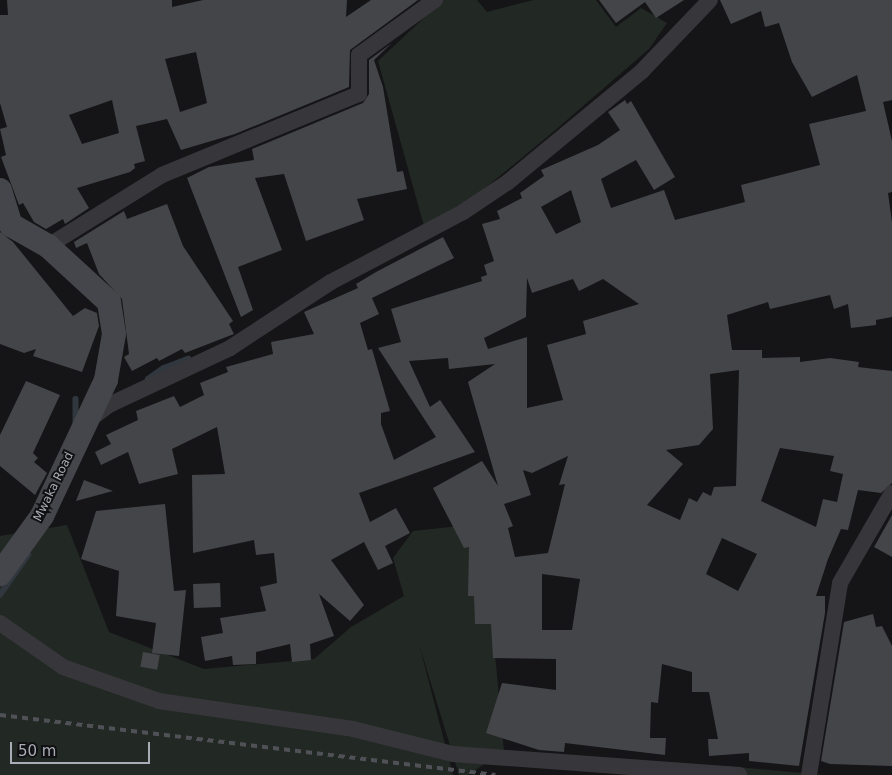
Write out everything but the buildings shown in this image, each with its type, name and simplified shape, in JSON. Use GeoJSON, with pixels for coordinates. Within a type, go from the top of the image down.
{"type":"FeatureCollection","features":[{"type":"Feature","properties":{"kind":"street"},"geometry":{"type":"LineString","coordinates":[[48,246],[162,175],[360,94],[359,55],[435,0]]}},
{"type":"Feature","properties":{"kind":"street"},"geometry":{"type":"LineString","coordinates":[[86,422],[109,405],[147,390],[230,348],[331,282],[464,212],[508,182],[642,71],[710,0]]}},
{"type":"Feature","properties":{"kind":"street","name":"Mwaka Road"},"geometry":{"type":"LineString","coordinates":[[0,190],[11,225],[48,246],[109,302],[114,334],[106,380],[42,516],[0,574]]}},
{"type":"Feature","properties":{"kind":"street"},"geometry":{"type":"LineString","coordinates":[[809,775],[840,583],[892,493]]}},
{"type":"Feature","properties":{"kind":"street"},"geometry":{"type":"LineString","coordinates":[[0,623],[63,667],[158,701],[353,729],[453,754],[739,775]]}},
{"type":"Feature","properties":{"kind":"shaded area"},"geometry":{"type":"Polygon","coordinates":[[[443,0],[477,0],[487,12],[533,0],[596,0],[616,27],[641,8],[667,23],[649,49],[553,132],[478,194],[424,226],[378,61],[443,0]]]}},
{"type":"Feature","properties":{"kind":"shaded area"},"geometry":{"type":"Polygon","coordinates":[[[67,525],[109,632],[204,669],[314,659],[351,627],[404,596],[393,558],[413,531],[459,526],[489,589],[504,751],[468,775],[459,775],[419,644],[453,775],[0,775],[0,536],[67,525]]]}},
{"type":"Feature","properties":{"kind":"shaded area"},"geometry":{"type":"Polygon","coordinates":[[[727,766],[824,775],[713,775],[727,766]]]}},
{"type":"Feature","properties":{"kind":"waterway"},"geometry":{"type":"LineString","coordinates":[[148,379],[164,368],[188,359]]}},
{"type":"Feature","properties":{"kind":"waterway"},"geometry":{"type":"LineString","coordinates":[[76,399],[76,422]]}},
{"type":"Feature","properties":{"kind":"waterway"},"geometry":{"type":"LineString","coordinates":[[0,595],[28,555]]}},
{"type":"Feature","properties":{"kind":"railway"},"geometry":{"type":"LineString","coordinates":[[0,715],[495,775]]}}]}
